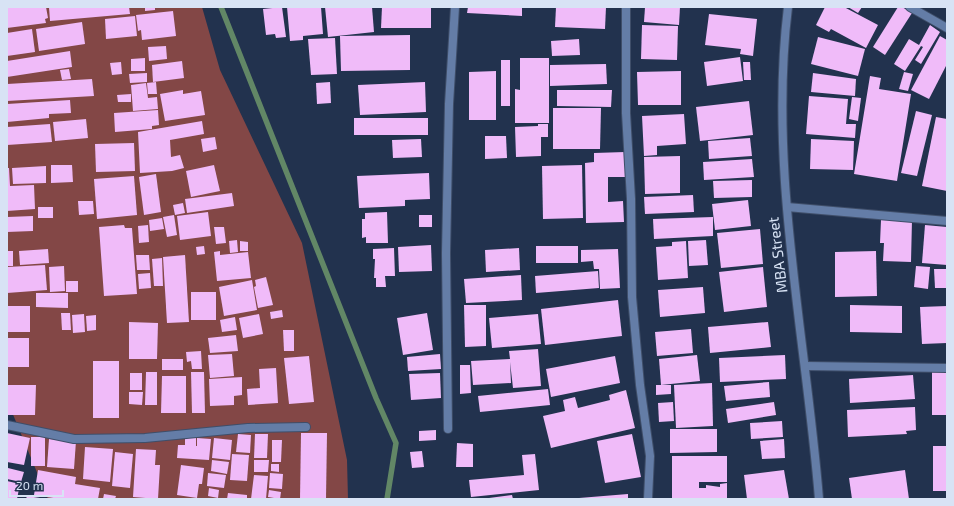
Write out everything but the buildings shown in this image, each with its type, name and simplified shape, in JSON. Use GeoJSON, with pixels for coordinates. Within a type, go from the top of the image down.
{"type":"FeatureCollection","features":[{"type":"Feature","properties":{"kind":"street"},"geometry":{"type":"LineString","coordinates":[[448,429],[446,253],[449,104],[455,7]]}},
{"type":"Feature","properties":{"kind":"street"},"geometry":{"type":"LineString","coordinates":[[626,7],[626,112],[631,199],[632,297],[640,385],[650,456],[648,499]]}},
{"type":"Feature","properties":{"kind":"street","name":"MBA Street"},"geometry":{"type":"LineString","coordinates":[[788,7],[782,51],[782,122],[787,207],[819,499]]}},
{"type":"Feature","properties":{"kind":"street"},"geometry":{"type":"LineString","coordinates":[[910,7],[947,28]]}},
{"type":"Feature","properties":{"kind":"street"},"geometry":{"type":"LineString","coordinates":[[787,207],[947,221]]}},
{"type":"Feature","properties":{"kind":"street"},"geometry":{"type":"LineString","coordinates":[[805,366],[947,368]]}},
{"type":"Feature","properties":{"kind":"street"},"geometry":{"type":"LineString","coordinates":[[7,425],[74,439],[145,438],[248,428],[306,427]]}},
{"type":"Feature","properties":{"kind":"shaded area"},"geometry":{"type":"Polygon","coordinates":[[[7,7],[202,7],[220,70],[302,243],[347,460],[348,499],[48,499],[7,400],[7,7]]]}},
{"type":"Feature","properties":{"kind":"waterway"},"geometry":{"type":"LineString","coordinates":[[221,7],[376,398],[396,443],[387,499]]}}]}
